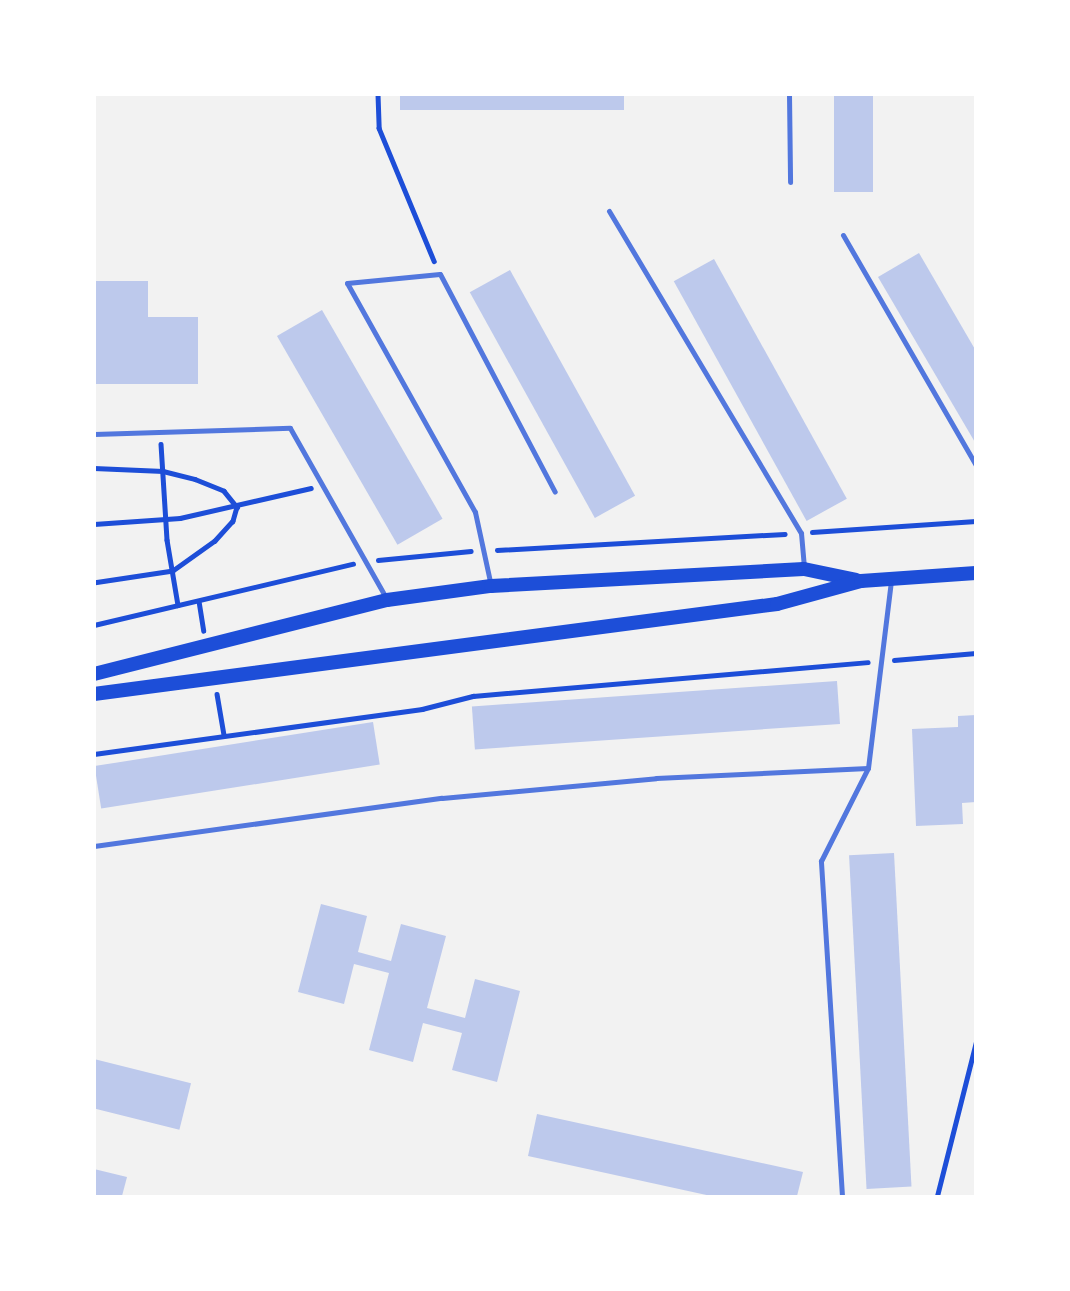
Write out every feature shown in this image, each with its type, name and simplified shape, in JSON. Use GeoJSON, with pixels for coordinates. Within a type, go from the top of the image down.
{"type":"FeatureCollection","features":[{"type":"Feature","properties":{"kind":"main road"},"geometry":{"type":"LineString","coordinates":[[94,674],[387,600],[491,586],[804,569],[861,581]]}},
{"type":"Feature","properties":{"kind":"main road"},"geometry":{"type":"LineString","coordinates":[[94,694],[777,604],[861,581],[975,573]]}},
{"type":"Feature","properties":{"kind":"lane"},"geometry":{"type":"LineString","coordinates":[[789,94],[790,182]]}},
{"type":"Feature","properties":{"kind":"lane"},"geometry":{"type":"LineString","coordinates":[[609,211],[801,533],[804,569]]}},
{"type":"Feature","properties":{"kind":"lane"},"geometry":{"type":"LineString","coordinates":[[843,235],[975,465]]}},
{"type":"Feature","properties":{"kind":"lane"},"geometry":{"type":"LineString","coordinates":[[491,586],[481,550],[475,512],[347,282],[440,274],[555,492]]}},
{"type":"Feature","properties":{"kind":"lane"},"geometry":{"type":"LineString","coordinates":[[94,434],[290,428],[387,600]]}},
{"type":"Feature","properties":{"kind":"lane"},"geometry":{"type":"LineString","coordinates":[[842,1196],[821,861],[868,768],[891,579]]}},
{"type":"Feature","properties":{"kind":"lane"},"geometry":{"type":"LineString","coordinates":[[94,846],[455,796],[656,778],[868,768]]}},
{"type":"Feature","properties":{"kind":"path"},"geometry":{"type":"LineString","coordinates":[[378,94],[379,128],[440,274]]}},
{"type":"Feature","properties":{"kind":"path"},"geometry":{"type":"LineString","coordinates":[[161,433],[166,520],[178,605]]}},
{"type":"Feature","properties":{"kind":"path"},"geometry":{"type":"LineString","coordinates":[[94,468],[163,471],[224,491],[237,506]]}},
{"type":"Feature","properties":{"kind":"path"},"geometry":{"type":"LineString","coordinates":[[94,524],[166,520],[322,485]]}},
{"type":"Feature","properties":{"kind":"path"},"geometry":{"type":"LineString","coordinates":[[94,583],[173,571],[215,541],[233,521],[237,506]]}},
{"type":"Feature","properties":{"kind":"path"},"geometry":{"type":"LineString","coordinates":[[94,625],[365,561],[481,550],[975,521]]}},
{"type":"Feature","properties":{"kind":"path"},"geometry":{"type":"LineString","coordinates":[[94,754],[422,709],[473,696],[975,653]]}},
{"type":"Feature","properties":{"kind":"path"},"geometry":{"type":"LineString","coordinates":[[937,1196],[975,1042]]}},
{"type":"Feature","properties":{"kind":"building"},"geometry":{"type":"Polygon","coordinates":[[[400,94],[624,94],[624,110],[400,110],[400,94]]]}},
{"type":"Feature","properties":{"kind":"building"},"geometry":{"type":"Polygon","coordinates":[[[834,94],[873,94],[873,192],[834,192],[834,94]]]}},
{"type":"Feature","properties":{"kind":"building"},"geometry":{"type":"Polygon","coordinates":[[[919,253],[976,351],[976,444],[878,277],[919,253]]]}},
{"type":"Feature","properties":{"kind":"building"},"geometry":{"type":"Polygon","coordinates":[[[714,259],[847,499],[807,521],[674,281],[714,259]]]}},
{"type":"Feature","properties":{"kind":"building"},"geometry":{"type":"Polygon","coordinates":[[[510,270],[635,496],[595,518],[470,292],[510,270]]]}},
{"type":"Feature","properties":{"kind":"building"},"geometry":{"type":"Polygon","coordinates":[[[94,281],[148,281],[148,317],[198,317],[198,384],[94,384],[94,281]]]}},
{"type":"Feature","properties":{"kind":"building"},"geometry":{"type":"Polygon","coordinates":[[[322,310],[442,519],[397,545],[277,336],[322,310]]]}},
{"type":"Feature","properties":{"kind":"building"},"geometry":{"type":"Polygon","coordinates":[[[837,681],[840,724],[475,749],[472,707],[837,681]]]}},
{"type":"Feature","properties":{"kind":"building"},"geometry":{"type":"Polygon","coordinates":[[[976,715],[976,802],[962,803],[963,824],[916,826],[912,729],[958,727],[958,716],[976,715]]]}},
{"type":"Feature","properties":{"kind":"building"},"geometry":{"type":"Polygon","coordinates":[[[373,722],[380,764],[101,809],[94,766],[373,722]]]}},
{"type":"Feature","properties":{"kind":"building"},"geometry":{"type":"Polygon","coordinates":[[[894,853],[911,1187],[867,1189],[849,855],[894,853]]]}},
{"type":"Feature","properties":{"kind":"building"},"geometry":{"type":"Polygon","coordinates":[[[321,904],[367,916],[358,952],[391,961],[401,924],[446,936],[427,1008],[465,1018],[475,979],[520,991],[497,1082],[452,1070],[462,1033],[423,1023],[413,1062],[369,1050],[389,973],[354,964],[344,1004],[298,992],[321,904]]]}},
{"type":"Feature","properties":{"kind":"building"},"geometry":{"type":"Polygon","coordinates":[[[94,1059],[191,1083],[179,1130],[94,1108],[94,1059]]]}},
{"type":"Feature","properties":{"kind":"building"},"geometry":{"type":"Polygon","coordinates":[[[537,1114],[803,1172],[797,1196],[711,1196],[528,1156],[537,1114]]]}},
{"type":"Feature","properties":{"kind":"building"},"geometry":{"type":"Polygon","coordinates":[[[94,1169],[127,1177],[122,1196],[94,1196],[94,1169]]]}}]}
